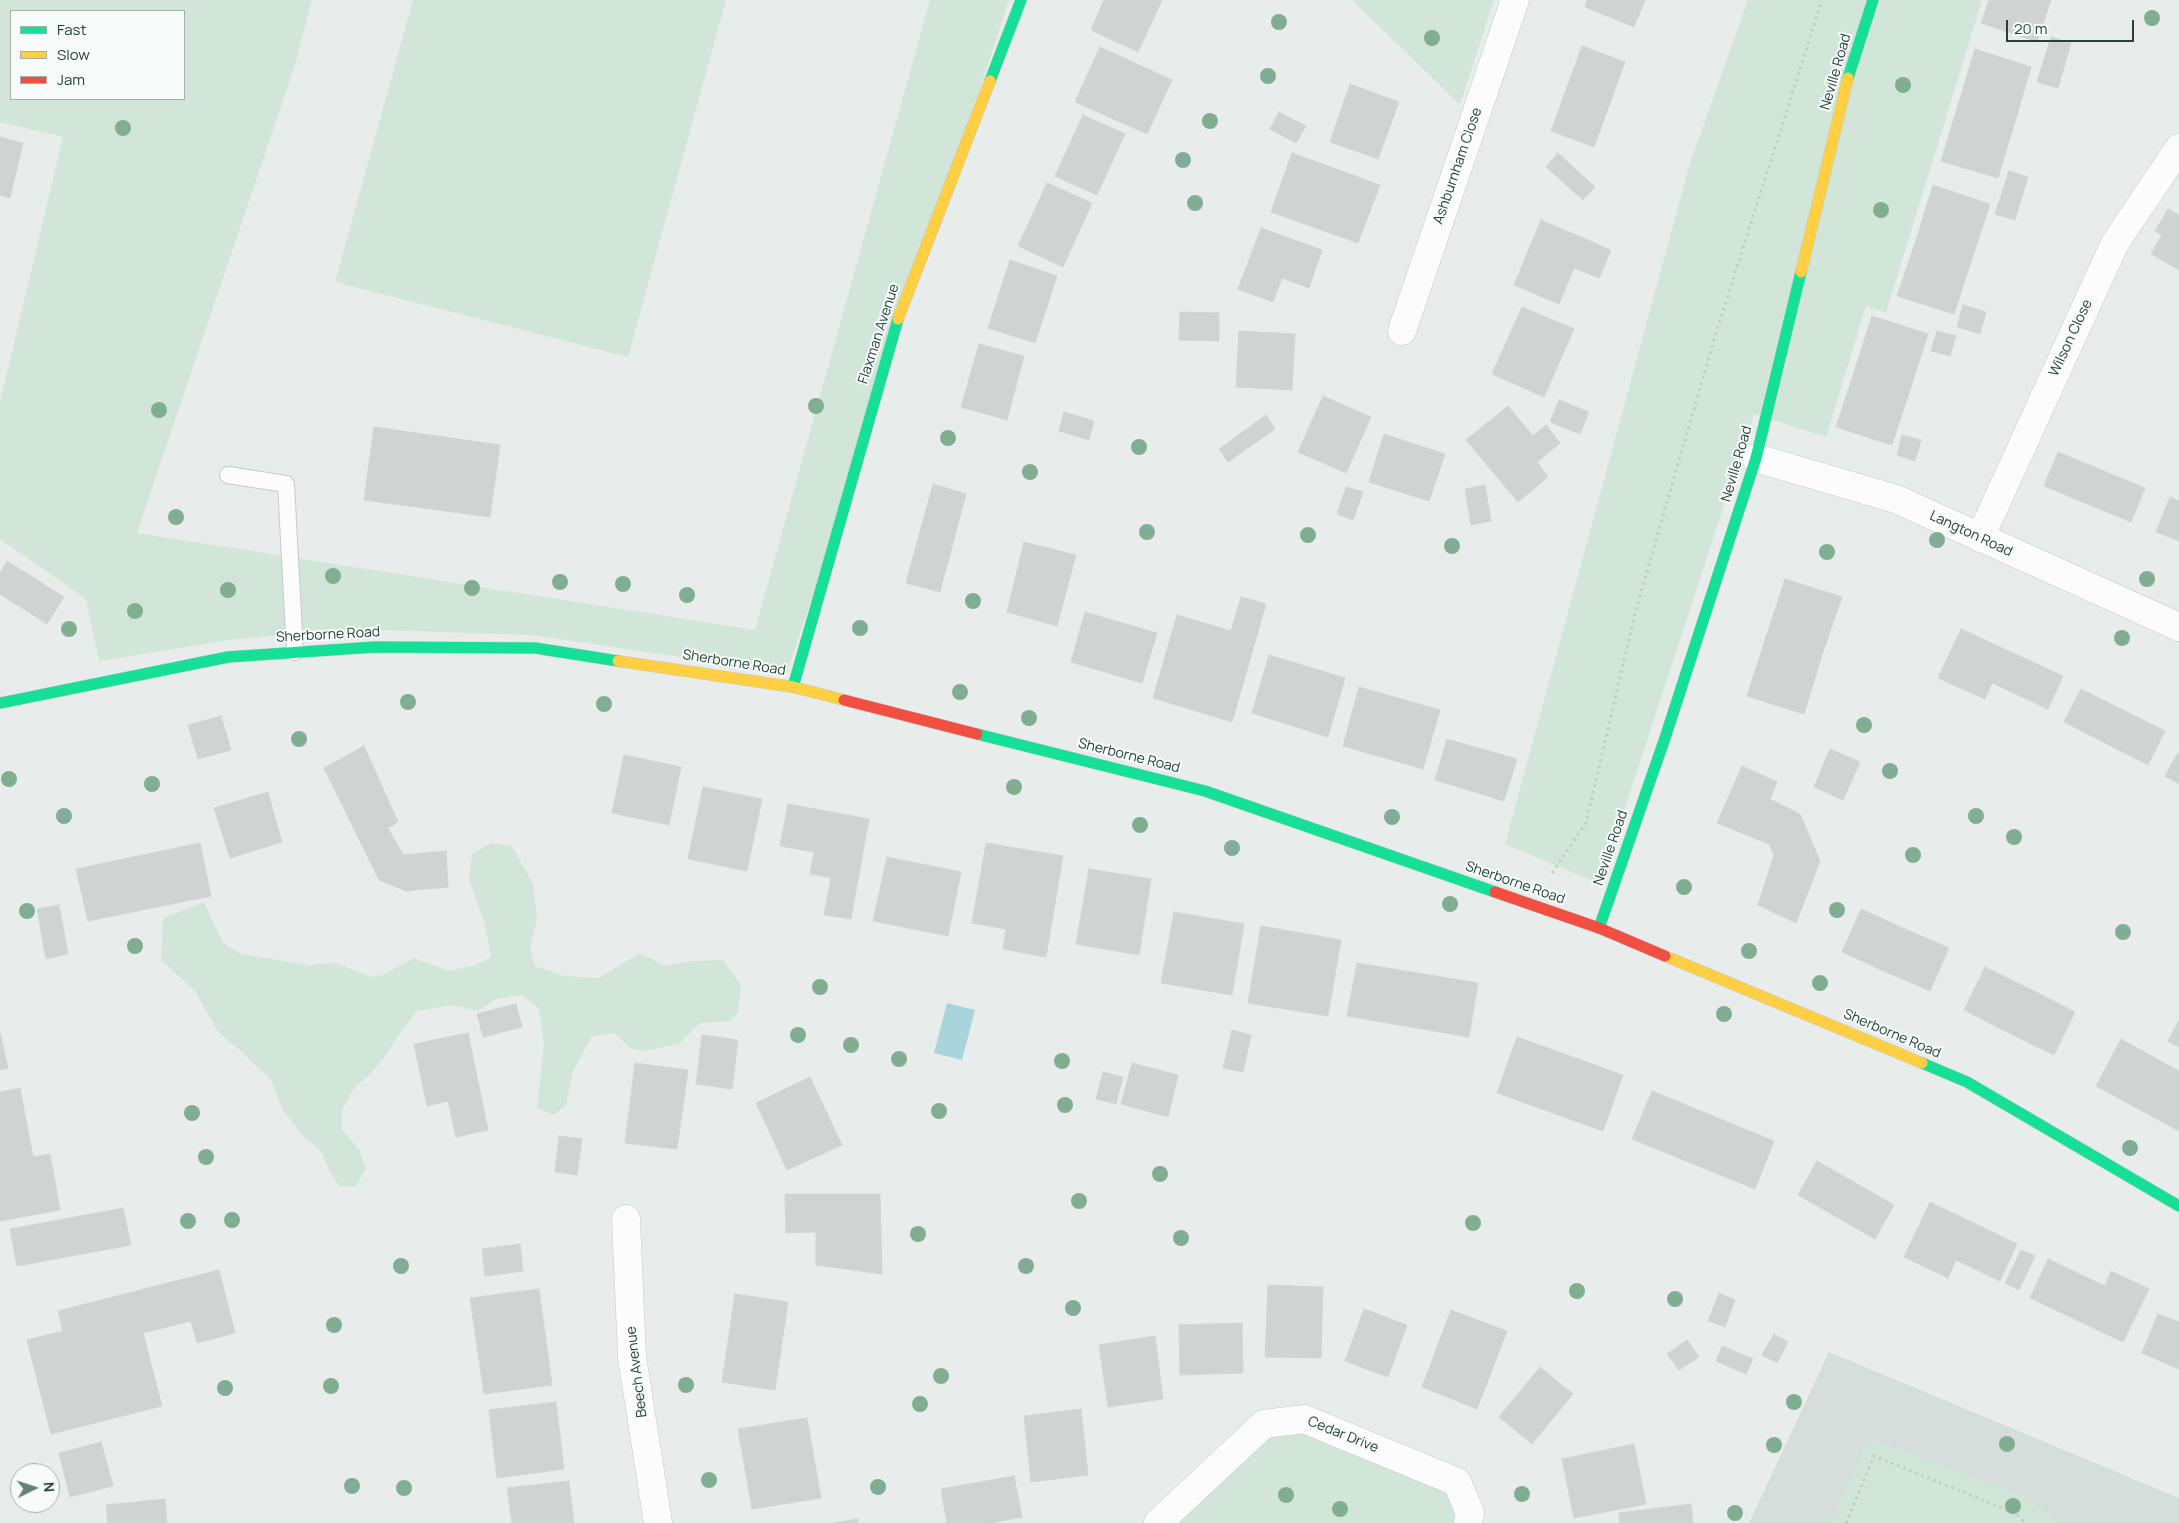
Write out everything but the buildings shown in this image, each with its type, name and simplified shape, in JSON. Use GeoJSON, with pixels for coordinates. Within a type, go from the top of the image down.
{"type":"FeatureCollection","features":[{"type":"Feature","properties":{"kind":"street","name":"Flaxman Avenue"},"geometry":{"type":"LineString","coordinates":[[793,687],[896,325],[1021,0]]}},
{"type":"Feature","properties":{"kind":"street","name":"Ashburnham Close"},"geometry":{"type":"LineString","coordinates":[[1402,331],[1515,0]]}},
{"type":"Feature","properties":{"kind":"street","name":"Neville Road"},"geometry":{"type":"LineString","coordinates":[[1599,928],[1665,738],[1756,458],[1846,83],[1873,0]]}},
{"type":"Feature","properties":{"kind":"street","name":"Wilson Close"},"geometry":{"type":"LineString","coordinates":[[1980,538],[2115,243],[2179,148]]}},
{"type":"Feature","properties":{"kind":"street","name":"Langton Road"},"geometry":{"type":"LineString","coordinates":[[1756,458],[1896,499],[2179,627]]}},
{"type":"Feature","properties":{"kind":"street","name":"Sherborne Road"},"geometry":{"type":"LineString","coordinates":[[0,703],[228,657],[375,647],[534,648],[793,687],[1205,791],[1599,928],[1967,1082],[2179,1206]]}},
{"type":"Feature","properties":{"kind":"street","name":"Beech Avenue"},"geometry":{"type":"LineString","coordinates":[[626,1219],[632,1357],[658,1523]]}},
{"type":"Feature","properties":{"kind":"street","name":"Cedar Drive"},"geometry":{"type":"LineString","coordinates":[[1158,1523],[1264,1424],[1304,1418],[1457,1482],[1470,1513],[1468,1523]]}},
{"type":"Feature","properties":{"kind":"lane"},"geometry":{"type":"LineString","coordinates":[[228,475],[286,484],[295,652]]}},
{"type":"Feature","properties":{"kind":"path"},"geometry":{"type":"LineString","coordinates":[[1530,904],[1586,823],[1636,613],[1662,520],[1716,332],[1822,0]]}},
{"type":"Feature","properties":{"kind":"path"},"geometry":{"type":"LineString","coordinates":[[1846,1523],[1874,1456],[2017,1514],[2025,1523]]}},
{"type":"Feature","properties":{"kind":"shaded area"},"geometry":{"type":"Polygon","coordinates":[[[1829,1352],[2179,1498],[2179,1523],[1749,1523],[1829,1352]]]}},
{"type":"Feature","properties":{"kind":"green space"},"geometry":{"type":"Polygon","coordinates":[[[0,0],[312,0],[294,68],[137,533],[755,630],[930,0],[1009,0],[787,673],[533,635],[380,630],[280,635],[229,640],[99,661],[86,599],[0,539],[0,402],[63,137],[0,122],[0,0]]]}},
{"type":"Feature","properties":{"kind":"green space"},"geometry":{"type":"Polygon","coordinates":[[[413,0],[726,0],[628,357],[335,282],[413,0]]]}},
{"type":"Feature","properties":{"kind":"green space"},"geometry":{"type":"Polygon","coordinates":[[[1352,0],[1494,0],[1460,105],[1352,0]]]}},
{"type":"Feature","properties":{"kind":"green space"},"geometry":{"type":"Polygon","coordinates":[[[1748,0],[1982,0],[1886,313],[1866,306],[1826,437],[1754,414],[1600,884],[1505,844],[1690,163],[1748,0]]]}},
{"type":"Feature","properties":{"kind":"green space"},"geometry":{"type":"Polygon","coordinates":[[[491,843],[512,846],[533,884],[537,919],[530,947],[535,966],[565,976],[599,978],[640,953],[666,966],[689,961],[723,960],[741,985],[738,1012],[731,1021],[700,1023],[679,1044],[644,1051],[630,1048],[614,1033],[592,1036],[573,1071],[566,1105],[554,1115],[537,1108],[544,1043],[539,1009],[522,995],[496,999],[478,1011],[451,1005],[417,1011],[394,1041],[387,1054],[370,1074],[354,1088],[342,1110],[342,1130],[359,1149],[366,1168],[356,1187],[339,1186],[320,1150],[303,1136],[283,1110],[271,1080],[218,1032],[195,991],[161,960],[163,918],[204,902],[223,943],[241,954],[310,965],[336,963],[371,977],[383,975],[414,958],[449,971],[476,965],[491,957],[485,925],[469,879],[472,854],[491,843]]]}},
{"type":"Feature","properties":{"kind":"green space"},"geometry":{"type":"Polygon","coordinates":[[[1303,1428],[1451,1487],[1460,1523],[1170,1523],[1266,1432],[1303,1428]]]}},
{"type":"Feature","properties":{"kind":"green space"},"geometry":{"type":"Polygon","coordinates":[[[1868,1438],[2024,1496],[2058,1523],[1831,1523],[1868,1438]]]}},
{"type":"Feature","properties":{"kind":"water"},"geometry":{"type":"Polygon","coordinates":[[[947,1003],[975,1010],[962,1060],[934,1053],[947,1003]]]}},
{"type":"Feature","properties":{"kind":"traffic: fast"},"geometry":{"type":"LineString","coordinates":[[990,81],[1021,0]]}},
{"type":"Feature","properties":{"kind":"traffic: fast"},"geometry":{"type":"LineString","coordinates":[[1848,78],[1873,0]]}},
{"type":"Feature","properties":{"kind":"traffic: fast"},"geometry":{"type":"LineString","coordinates":[[1599,928],[1665,738],[1756,458],[1801,272]]}},
{"type":"Feature","properties":{"kind":"traffic: fast"},"geometry":{"type":"LineString","coordinates":[[793,687],[898,319]]}},
{"type":"Feature","properties":{"kind":"traffic: fast"},"geometry":{"type":"LineString","coordinates":[[0,703],[228,657],[375,647],[535,648],[618,661]]}},
{"type":"Feature","properties":{"kind":"traffic: fast"},"geometry":{"type":"LineString","coordinates":[[977,734],[1205,791],[1495,892]]}},
{"type":"Feature","properties":{"kind":"traffic: fast"},"geometry":{"type":"LineString","coordinates":[[1922,1063],[1967,1082],[2179,1206]]}},
{"type":"Feature","properties":{"kind":"traffic: slow"},"geometry":{"type":"LineString","coordinates":[[1801,272],[1848,78]]}},
{"type":"Feature","properties":{"kind":"traffic: slow"},"geometry":{"type":"LineString","coordinates":[[898,319],[990,81]]}},
{"type":"Feature","properties":{"kind":"traffic: slow"},"geometry":{"type":"LineString","coordinates":[[618,661],[793,687],[844,700]]}},
{"type":"Feature","properties":{"kind":"traffic: slow"},"geometry":{"type":"LineString","coordinates":[[1665,956],[1922,1063]]}},
{"type":"Feature","properties":{"kind":"traffic: jam"},"geometry":{"type":"LineString","coordinates":[[844,700],[977,734]]}},
{"type":"Feature","properties":{"kind":"traffic: jam"},"geometry":{"type":"LineString","coordinates":[[1495,892],[1599,928],[1665,956]]}}]}
